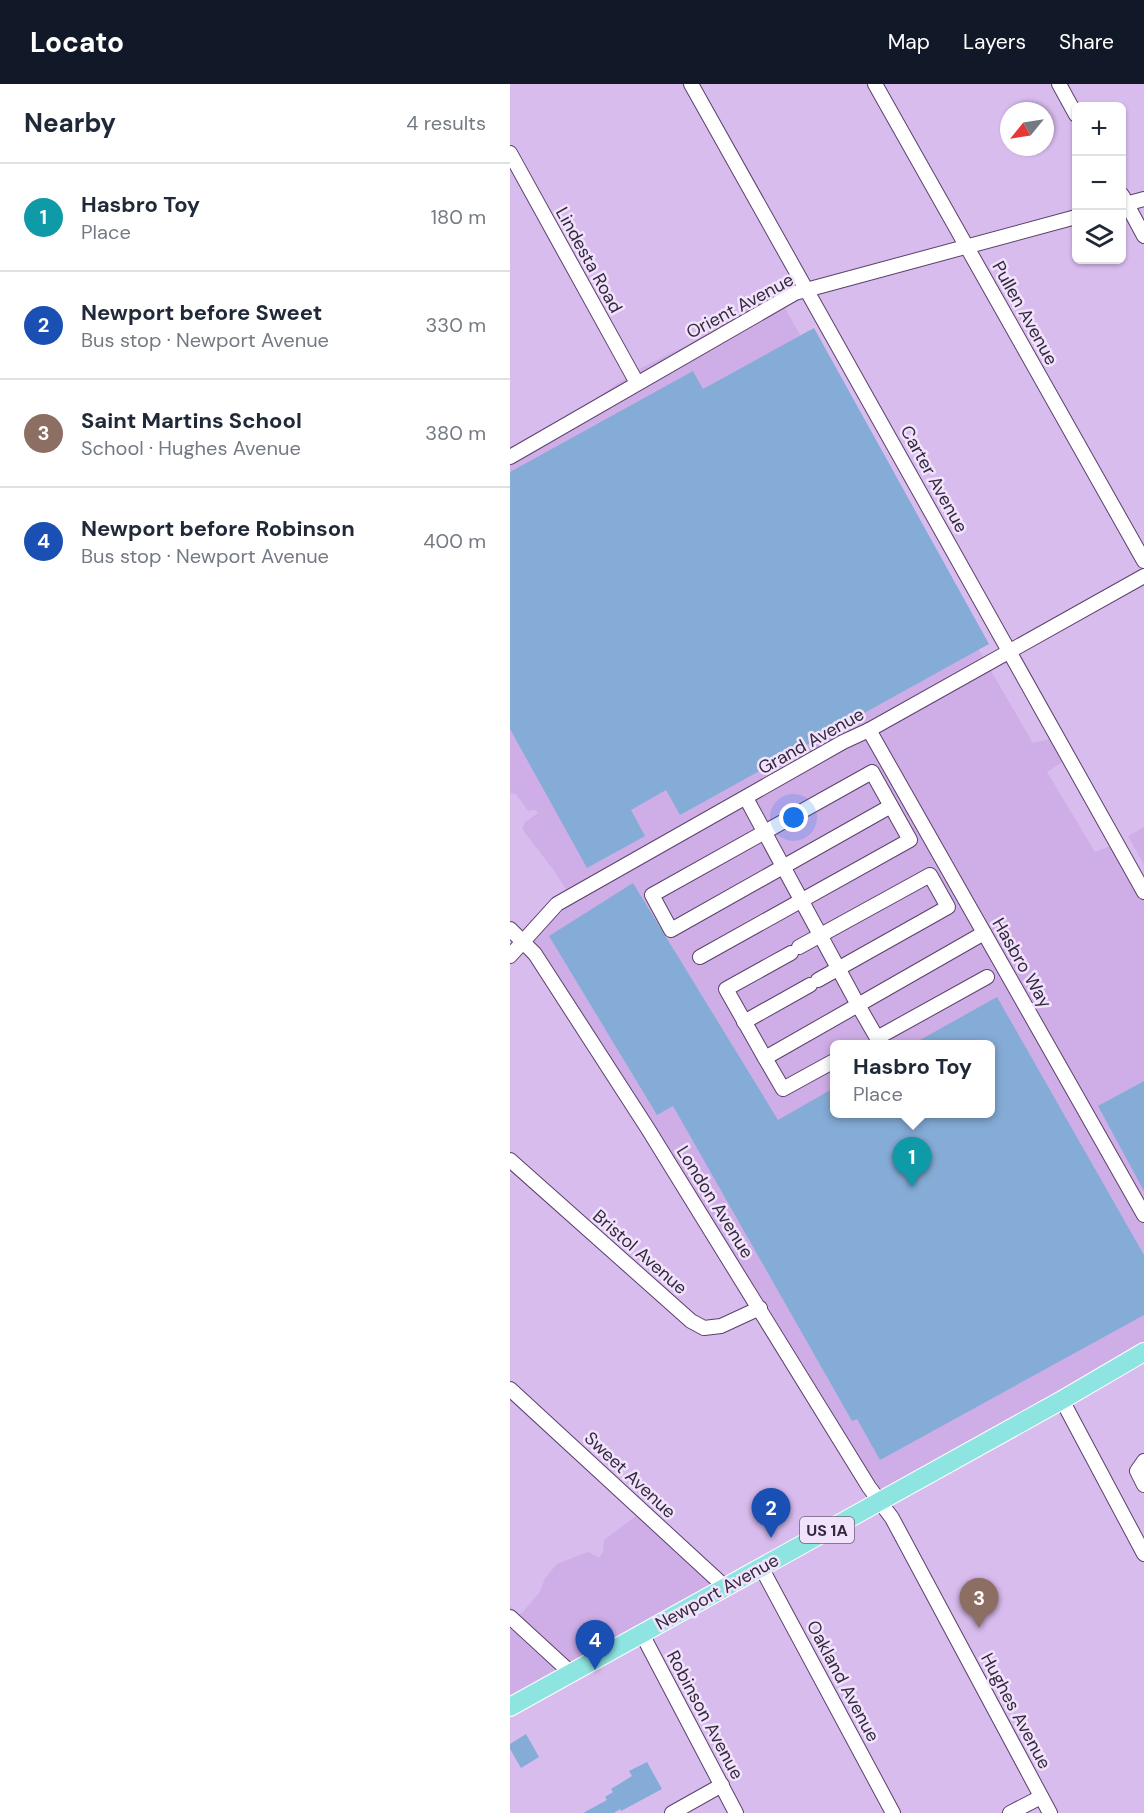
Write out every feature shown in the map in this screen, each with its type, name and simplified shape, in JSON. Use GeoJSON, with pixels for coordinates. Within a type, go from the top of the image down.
{"type":"FeatureCollection","features":[{"type":"Feature","properties":{"kind":"main road","name":"Newport Avenue"},"geometry":{"type":"LineString","coordinates":[[510,1707],[1062,1400],[1142,1359]]}},
{"type":"Feature","properties":{"kind":"street","name":"Carter Avenue"},"geometry":{"type":"LineString","coordinates":[[691,84],[1144,892]]}},
{"type":"Feature","properties":{"kind":"street","name":"Pullen Avenue"},"geometry":{"type":"LineString","coordinates":[[875,84],[1144,561]]}},
{"type":"Feature","properties":{"kind":"street"},"geometry":{"type":"LineString","coordinates":[[1059,84],[1072,106]]}},
{"type":"Feature","properties":{"kind":"street","name":"Lindesta Road"},"geometry":{"type":"LineString","coordinates":[[510,153],[638,383]]}},
{"type":"Feature","properties":{"kind":"street"},"geometry":{"type":"LineString","coordinates":[[1126,202],[1144,199]]}},
{"type":"Feature","properties":{"kind":"street"},"geometry":{"type":"LineString","coordinates":[[1126,207],[1144,236]]}},
{"type":"Feature","properties":{"kind":"street","name":"Orient Avenue"},"geometry":{"type":"LineString","coordinates":[[510,457],[795,293],[1072,219]]}},
{"type":"Feature","properties":{"kind":"street","name":"Grand Avenue"},"geometry":{"type":"LineString","coordinates":[[510,956],[557,904],[843,742],[869,730],[1144,576]]}},
{"type":"Feature","properties":{"kind":"street","name":"Hasbro Way"},"geometry":{"type":"LineString","coordinates":[[869,730],[984,933],[1140,1197],[1144,1215]]}},
{"type":"Feature","properties":{"kind":"street"},"geometry":{"type":"LineString","coordinates":[[700,957],[910,840],[891,806],[872,772],[652,895],[671,930],[891,806]]}},
{"type":"Feature","properties":{"kind":"street"},"geometry":{"type":"LineString","coordinates":[[746,798],[819,936],[877,1038],[987,977]]}},
{"type":"Feature","properties":{"kind":"street"},"geometry":{"type":"LineString","coordinates":[[744,1022],[948,908],[930,875],[726,989],[744,1022],[783,1089],[830,1063]]}},
{"type":"Feature","properties":{"kind":"street","name":"London Avenue"},"geometry":{"type":"LineString","coordinates":[[510,929],[535,954],[760,1308],[879,1501]]}},
{"type":"Feature","properties":{"kind":"street"},"geometry":{"type":"LineString","coordinates":[[765,1058],[984,933]]}},
{"type":"Feature","properties":{"kind":"street","name":"Bristol Avenue"},"geometry":{"type":"LineString","coordinates":[[510,1160],[691,1321],[704,1328],[721,1326],[760,1308]]}},
{"type":"Feature","properties":{"kind":"street","name":"Sweet Avenue"},"geometry":{"type":"LineString","coordinates":[[510,1389],[725,1587]]}},
{"type":"Feature","properties":{"kind":"street"},"geometry":{"type":"LineString","coordinates":[[1062,1400],[1144,1554]]}},
{"type":"Feature","properties":{"kind":"street"},"geometry":{"type":"LineString","coordinates":[[1144,1461],[1137,1471],[1144,1485]]}},
{"type":"Feature","properties":{"kind":"street","name":"Hughes Avenue"},"geometry":{"type":"LineString","coordinates":[[879,1501],[892,1518],[1050,1813]]}},
{"type":"Feature","properties":{"kind":"street","name":"Oakland Avenue"},"geometry":{"type":"LineString","coordinates":[[761,1567],[893,1813]]}},
{"type":"Feature","properties":{"kind":"street"},"geometry":{"type":"LineString","coordinates":[[510,1617],[571,1673]]}},
{"type":"Feature","properties":{"kind":"street","name":"Robinson Avenue"},"geometry":{"type":"LineString","coordinates":[[642,1634],[736,1813]]}},
{"type":"Feature","properties":{"kind":"street"},"geometry":{"type":"LineString","coordinates":[[672,1813],[722,1785]]}},
{"type":"Feature","properties":{"kind":"street"},"geometry":{"type":"LineString","coordinates":[[1010,1813],[1041,1797]]}},
{"type":"Feature","properties":{"kind":"shaded area"},"geometry":{"type":"Polygon","coordinates":[[[777,300],[781,301],[914,538],[1033,743],[1062,736],[1071,756],[1047,772],[1095,852],[1121,842],[1144,882],[1144,1350],[883,1493],[761,1310],[527,940],[570,895],[522,829],[525,822],[538,813],[535,810],[528,811],[516,794],[510,793],[510,447],[583,407],[639,369],[777,300]]]}},
{"type":"Feature","properties":{"kind":"shaded area"},"geometry":{"type":"Polygon","coordinates":[[[1144,827],[1144,865],[1128,836],[1144,827]]]}},
{"type":"Feature","properties":{"kind":"shaded area"},"geometry":{"type":"Polygon","coordinates":[[[648,1507],[705,1557],[721,1587],[510,1708],[510,1606],[519,1614],[523,1612],[540,1592],[545,1578],[557,1564],[588,1552],[599,1558],[603,1552],[604,1540],[648,1507]]]}},
{"type":"Feature","properties":{"kind":"building"},"geometry":{"type":"Polygon","coordinates":[[[814,328],[989,644],[680,815],[666,790],[631,810],[645,836],[587,868],[510,729],[510,472],[693,371],[703,389],[814,328]]]}},
{"type":"Feature","properties":{"kind":"building"},"geometry":{"type":"Polygon","coordinates":[[[633,883],[778,1120],[830,1090],[830,1118],[995,1118],[995,1040],[920,1040],[997,997],[1144,1255],[1144,1315],[880,1460],[857,1419],[852,1421],[673,1106],[657,1115],[549,936],[633,883]]]}},
{"type":"Feature","properties":{"kind":"building"},"geometry":{"type":"Polygon","coordinates":[[[1144,1081],[1144,1191],[1098,1106],[1144,1081]]]}},
{"type":"Feature","properties":{"kind":"building"},"geometry":{"type":"Polygon","coordinates":[[[526,1734],[539,1757],[521,1768],[510,1749],[510,1744],[526,1734]]]}},
{"type":"Feature","properties":{"kind":"building"},"geometry":{"type":"Polygon","coordinates":[[[647,1762],[662,1789],[621,1811],[620,1809],[614,1813],[583,1813],[607,1800],[605,1797],[613,1792],[611,1789],[632,1776],[629,1771],[647,1762]]]}},
{"type":"Feature","properties":{"kind":"place","name":"Hasbro Toy"},"geometry":{"type":"Point","coordinates":[912,1187]}},
{"type":"Feature","properties":{"kind":"place","name":"Newport before Sweet"},"geometry":{"type":"Point","coordinates":[771,1538]}},
{"type":"Feature","properties":{"kind":"place","name":"Saint Martins School"},"geometry":{"type":"Point","coordinates":[979,1628]}},
{"type":"Feature","properties":{"kind":"place","name":"Newport before Robinson"},"geometry":{"type":"Point","coordinates":[595,1670]}}]}
